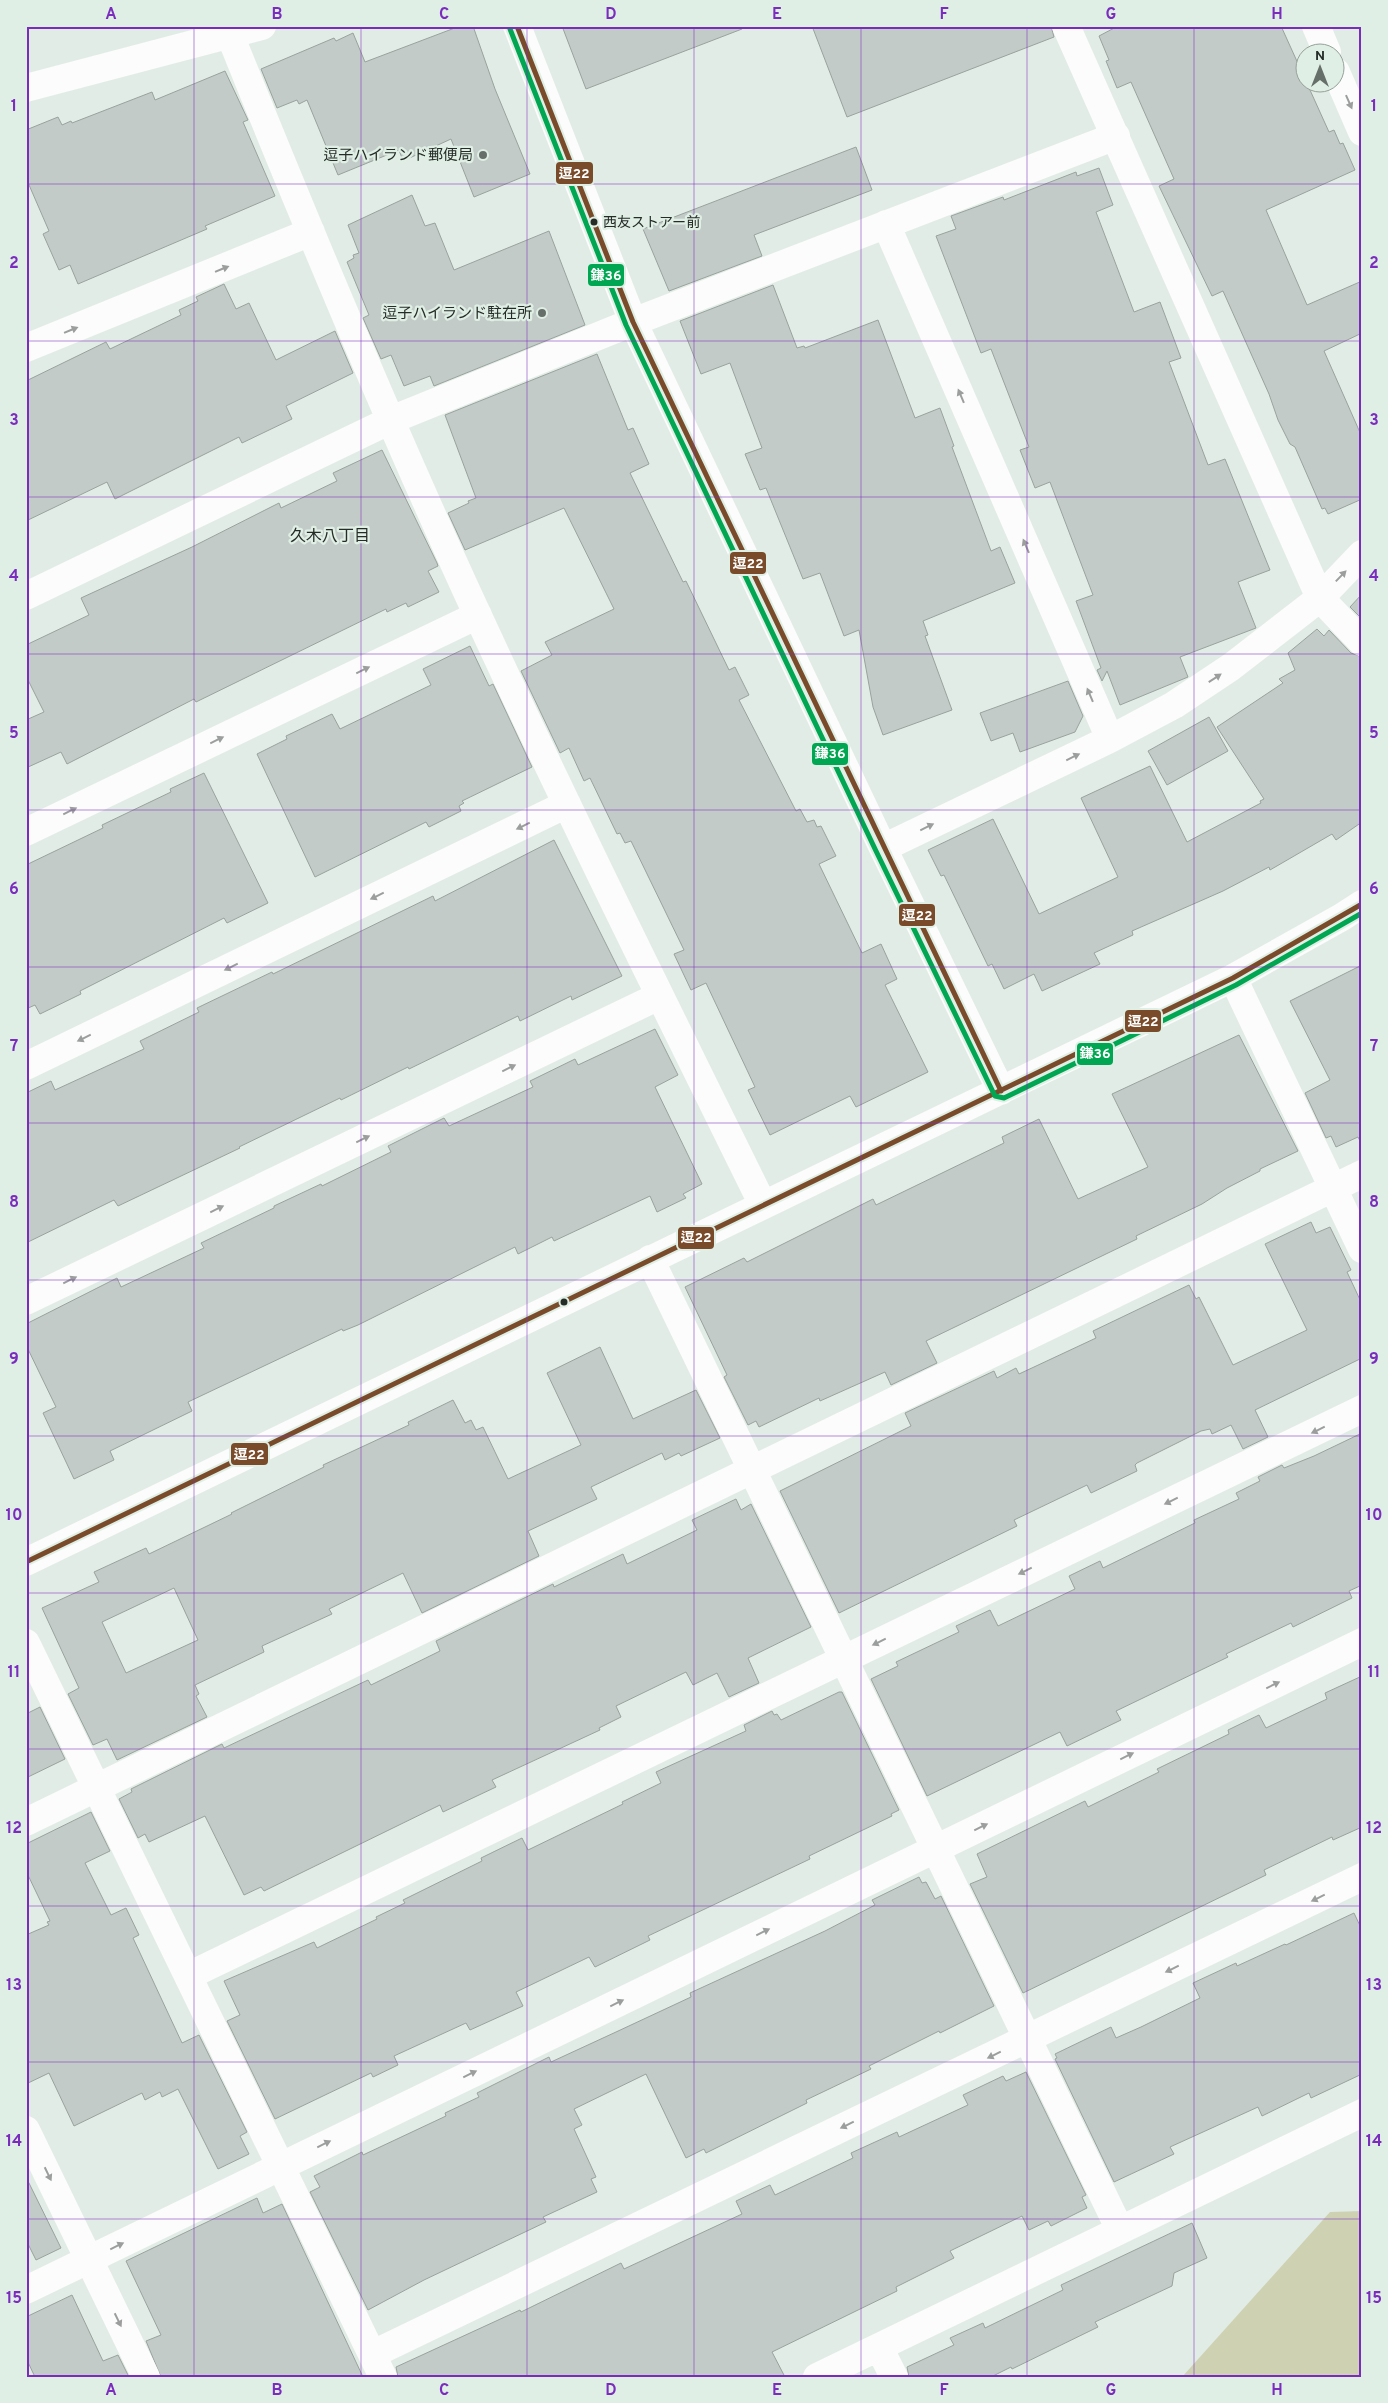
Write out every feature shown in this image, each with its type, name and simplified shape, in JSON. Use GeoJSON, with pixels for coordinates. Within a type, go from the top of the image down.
{"type":"FeatureCollection","features":[{"type":"Feature","properties":{"kind":"street"},"geometry":{"type":"LineString","coordinates":[[26,88],[262,26]]}},
{"type":"Feature","properties":{"kind":"street"},"geometry":{"type":"LineString","coordinates":[[517,26],[633,322],[883,848],[1001,1091]]}},
{"type":"Feature","properties":{"kind":"street"},"geometry":{"type":"LineString","coordinates":[[1066,26],[1320,598],[1362,642]]}},
{"type":"Feature","properties":{"kind":"street"},"geometry":{"type":"LineString","coordinates":[[1316,26],[1323,42]]}},
{"type":"Feature","properties":{"kind":"street"},"geometry":{"type":"LineString","coordinates":[[230,35],[391,420],[478,615],[659,996],[763,1205]]}},
{"type":"Feature","properties":{"kind":"street"},"geometry":{"type":"LineString","coordinates":[[1345,92],[1362,132]]}},
{"type":"Feature","properties":{"kind":"street"},"geometry":{"type":"LineString","coordinates":[[26,596],[391,420],[633,322],[1116,136]]}},
{"type":"Feature","properties":{"kind":"street"},"geometry":{"type":"LineString","coordinates":[[886,224],[1110,739]]}},
{"type":"Feature","properties":{"kind":"street"},"geometry":{"type":"LineString","coordinates":[[26,348],[311,232]]}},
{"type":"Feature","properties":{"kind":"street"},"geometry":{"type":"LineString","coordinates":[[883,848],[1110,739],[1174,705],[1231,668],[1320,598],[1362,554]]}},
{"type":"Feature","properties":{"kind":"street"},"geometry":{"type":"LineString","coordinates":[[26,832],[478,615]]}},
{"type":"Feature","properties":{"kind":"street"},"geometry":{"type":"LineString","coordinates":[[26,1066],[567,804]]}},
{"type":"Feature","properties":{"kind":"street"},"geometry":{"type":"LineString","coordinates":[[26,1562],[1233,978],[1362,904]]}},
{"type":"Feature","properties":{"kind":"street"},"geometry":{"type":"LineString","coordinates":[[1233,978],[1362,1249]]}},
{"type":"Feature","properties":{"kind":"street"},"geometry":{"type":"LineString","coordinates":[[26,1301],[659,996]]}},
{"type":"Feature","properties":{"kind":"street"},"geometry":{"type":"LineString","coordinates":[[26,1822],[1362,1174]]}},
{"type":"Feature","properties":{"kind":"street"},"geometry":{"type":"LineString","coordinates":[[650,1259],[754,1469],[843,1660],[937,1849],[1026,2039],[1120,2230]]}},
{"type":"Feature","properties":{"kind":"street"},"geometry":{"type":"LineString","coordinates":[[188,1976],[1362,1409]]}},
{"type":"Feature","properties":{"kind":"street"},"geometry":{"type":"LineString","coordinates":[[26,2290],[280,2165],[1362,1642]]}},
{"type":"Feature","properties":{"kind":"street"},"geometry":{"type":"LineString","coordinates":[[26,1643],[378,2366],[1026,2039],[1362,1877]]}},
{"type":"Feature","properties":{"kind":"street"},"geometry":{"type":"LineString","coordinates":[[817,2377],[1362,2113]]}},
{"type":"Feature","properties":{"kind":"street"},"geometry":{"type":"LineString","coordinates":[[26,2130],[146,2377]]}},
{"type":"Feature","properties":{"kind":"street"},"geometry":{"type":"LineString","coordinates":[[878,2347],[894,2377]]}},
{"type":"Feature","properties":{"kind":"green space"},"geometry":{"type":"Polygon","coordinates":[[[1362,2211],[1362,2377],[1182,2377],[1330,2212],[1362,2211]]]}},
{"type":"Feature","properties":{"kind":"building"},"geometry":{"type":"Polygon","coordinates":[[[460,26],[473,26],[495,89],[530,174],[474,197],[451,139],[403,161],[399,150],[338,175],[307,100],[299,104],[297,100],[277,108],[261,69],[334,38],[336,41],[353,33],[365,62],[460,26]]]}},
{"type":"Feature","properties":{"kind":"building"},"geometry":{"type":"Polygon","coordinates":[[[562,26],[742,26],[742,29],[586,89],[562,26]]]}},
{"type":"Feature","properties":{"kind":"building"},"geometry":{"type":"Polygon","coordinates":[[[812,26],[1051,26],[1054,37],[847,117],[812,26]]]}},
{"type":"Feature","properties":{"kind":"building"},"geometry":{"type":"Polygon","coordinates":[[[1118,26],[1281,26],[1296,59],[1296,92],[1311,92],[1329,132],[1334,130],[1340,144],[1343,143],[1355,170],[1266,210],[1307,305],[1362,281],[1362,333],[1324,351],[1362,437],[1362,499],[1328,514],[1325,508],[1322,509],[1295,447],[1290,444],[1278,420],[1269,394],[1223,291],[1212,296],[1159,186],[1174,179],[1131,82],[1117,88],[1106,61],[1109,60],[1099,36],[1118,26]]]}},
{"type":"Feature","properties":{"kind":"building"},"geometry":{"type":"Polygon","coordinates":[[[225,71],[248,120],[243,122],[275,196],[205,226],[207,229],[78,284],[70,265],[59,270],[43,234],[49,231],[26,178],[26,130],[58,117],[62,125],[71,121],[72,123],[152,92],[155,100],[225,71]]]}},
{"type":"Feature","properties":{"kind":"building"},"geometry":{"type":"Polygon","coordinates":[[[856,147],[872,190],[754,235],[762,256],[669,291],[643,229],[856,147]]]}},
{"type":"Feature","properties":{"kind":"building"},"geometry":{"type":"Polygon","coordinates":[[[1099,168],[1113,205],[1096,212],[1134,312],[1160,302],[1181,358],[1169,362],[1208,465],[1225,459],[1270,570],[1238,582],[1256,628],[1180,657],[1188,677],[1120,705],[1107,671],[1102,681],[1097,670],[1101,668],[1076,601],[1093,595],[1050,482],[1035,488],[1020,450],[1029,447],[991,349],[981,353],[936,236],[956,229],[951,216],[1003,197],[1004,200],[1076,172],[1077,176],[1099,168]]]}},
{"type":"Feature","properties":{"kind":"building"},"geometry":{"type":"Polygon","coordinates":[[[412,195],[425,226],[435,223],[454,270],[549,231],[585,325],[434,386],[430,376],[404,386],[391,355],[381,359],[363,318],[369,315],[347,262],[354,258],[353,255],[359,253],[348,225],[412,195]]]}},
{"type":"Feature","properties":{"kind":"building"},"geometry":{"type":"Polygon","coordinates":[[[224,284],[236,309],[249,303],[276,360],[335,331],[353,373],[286,406],[292,419],[242,443],[239,437],[115,499],[107,482],[26,521],[26,381],[106,342],[110,349],[181,315],[179,310],[198,301],[196,297],[224,284]]]}},
{"type":"Feature","properties":{"kind":"building"},"geometry":{"type":"Polygon","coordinates":[[[773,285],[797,348],[804,346],[805,348],[878,320],[915,418],[940,408],[954,446],[952,447],[991,551],[1000,547],[1015,583],[923,621],[928,635],[925,636],[952,710],[883,735],[873,707],[859,630],[844,636],[820,573],[803,579],[766,488],[760,490],[745,454],[762,448],[730,363],[701,374],[680,321],[773,285]]]}},
{"type":"Feature","properties":{"kind":"building"},"geometry":{"type":"Polygon","coordinates":[[[597,354],[628,430],[633,428],[649,464],[630,473],[683,582],[686,581],[729,670],[735,667],[749,695],[739,700],[796,811],[800,809],[807,822],[814,820],[817,827],[821,826],[836,856],[819,864],[862,953],[881,944],[897,979],[885,985],[928,1072],[856,1107],[850,1096],[770,1135],[748,1090],[755,1087],[706,983],[691,990],[674,954],[684,950],[631,841],[625,843],[620,833],[617,834],[590,778],[584,781],[569,748],[560,753],[521,671],[552,655],[545,642],[614,609],[564,508],[465,550],[448,513],[476,498],[445,415],[597,354]]]}},
{"type":"Feature","properties":{"kind":"building"},"geometry":{"type":"Polygon","coordinates":[[[382,450],[437,563],[438,566],[428,571],[439,592],[408,607],[406,603],[387,612],[386,609],[196,702],[194,699],[67,764],[61,752],[26,768],[26,720],[44,712],[26,676],[26,645],[89,615],[81,598],[192,547],[279,503],[281,508],[337,481],[333,473],[382,450]]]}},
{"type":"Feature","properties":{"kind":"building"},"geometry":{"type":"Polygon","coordinates":[[[1362,594],[1362,619],[1350,607],[1362,594]]]}},
{"type":"Feature","properties":{"kind":"building"},"geometry":{"type":"Polygon","coordinates":[[[1317,629],[1324,636],[1329,630],[1351,653],[1362,657],[1362,822],[1336,840],[1332,834],[1270,870],[1269,867],[1223,891],[1132,931],[1133,935],[1094,953],[1100,964],[1042,991],[1034,974],[1004,989],[992,964],[988,966],[944,875],[941,876],[928,850],[993,819],[1039,914],[1118,877],[1081,798],[1150,766],[1187,842],[1261,803],[1260,801],[1264,799],[1217,727],[1283,683],[1279,679],[1295,670],[1288,653],[1317,629]]]}},
{"type":"Feature","properties":{"kind":"building"},"geometry":{"type":"Polygon","coordinates":[[[470,646],[489,686],[493,684],[532,767],[462,801],[464,803],[459,806],[461,811],[429,827],[426,822],[315,877],[257,754],[287,739],[286,736],[332,714],[340,729],[431,685],[423,669],[470,646]]]}},
{"type":"Feature","properties":{"kind":"building"},"geometry":{"type":"Polygon","coordinates":[[[1068,681],[1083,716],[1075,732],[1020,752],[1013,733],[991,741],[980,713],[1068,681]]]}},
{"type":"Feature","properties":{"kind":"building"},"geometry":{"type":"Polygon","coordinates":[[[1209,717],[1228,751],[1167,785],[1148,751],[1209,717]]]}},
{"type":"Feature","properties":{"kind":"building"},"geometry":{"type":"Polygon","coordinates":[[[204,773],[268,903],[227,923],[224,918],[80,991],[81,994],[40,1014],[35,1005],[26,1009],[26,865],[103,828],[102,825],[171,792],[170,789],[204,773]]]}},
{"type":"Feature","properties":{"kind":"building"},"geometry":{"type":"Polygon","coordinates":[[[554,840],[622,976],[572,1000],[571,996],[520,1021],[518,1016],[409,1069],[408,1067],[341,1100],[340,1098],[118,1206],[114,1200],[26,1243],[26,1093],[51,1081],[55,1090],[144,1049],[140,1041],[199,1012],[197,1008],[272,972],[273,974],[433,896],[435,901],[554,840]]]}},
{"type":"Feature","properties":{"kind":"building"},"geometry":{"type":"Polygon","coordinates":[[[1362,965],[1362,1145],[1358,1137],[1336,1147],[1331,1136],[1326,1138],[1305,1093],[1330,1080],[1290,1001],[1362,965]]]}},
{"type":"Feature","properties":{"kind":"building"},"geometry":{"type":"Polygon","coordinates":[[[655,1029],[678,1075],[655,1087],[702,1184],[683,1194],[686,1198],[657,1212],[650,1196],[554,1241],[552,1237],[518,1254],[515,1247],[358,1325],[343,1331],[342,1329],[188,1402],[192,1411],[110,1451],[114,1460],[74,1479],[43,1413],[56,1407],[26,1345],[26,1324],[117,1278],[121,1287],[204,1248],[201,1243],[274,1208],[274,1206],[321,1184],[322,1186],[391,1152],[388,1146],[444,1118],[449,1126],[533,1087],[530,1081],[575,1059],[578,1065],[655,1029]]]}},
{"type":"Feature","properties":{"kind":"building"},"geometry":{"type":"Polygon","coordinates":[[[1239,1035],[1298,1151],[1260,1169],[1260,1171],[1227,1188],[1202,1204],[1136,1236],[1137,1239],[926,1341],[937,1363],[891,1385],[885,1372],[820,1401],[819,1398],[759,1427],[756,1421],[748,1425],[724,1377],[727,1375],[685,1287],[744,1258],[747,1262],[873,1199],[876,1205],[1004,1143],[1002,1137],[1039,1119],[1078,1199],[1148,1167],[1112,1094],[1239,1035]]]}},
{"type":"Feature","properties":{"kind":"building"},"geometry":{"type":"Polygon","coordinates":[[[1311,1222],[1316,1233],[1330,1227],[1351,1270],[1347,1272],[1362,1304],[1362,1358],[1255,1410],[1268,1437],[1243,1449],[1231,1425],[1212,1434],[1210,1429],[1201,1431],[1137,1463],[1135,1465],[1137,1471],[1091,1493],[1087,1485],[1014,1520],[1017,1526],[839,1613],[780,1491],[911,1426],[905,1413],[994,1371],[997,1378],[1016,1368],[1019,1374],[1096,1338],[1093,1331],[1189,1285],[1196,1299],[1199,1297],[1233,1365],[1307,1330],[1265,1244],[1311,1222]]]}},
{"type":"Feature","properties":{"kind":"building"},"geometry":{"type":"Polygon","coordinates":[[[600,1347],[633,1419],[696,1390],[720,1438],[681,1456],[679,1453],[665,1460],[662,1453],[591,1487],[597,1499],[528,1531],[539,1556],[422,1613],[403,1573],[329,1609],[332,1614],[262,1646],[264,1652],[195,1685],[199,1694],[196,1696],[207,1717],[117,1760],[107,1739],[93,1745],[68,1694],[79,1688],[42,1608],[99,1582],[94,1572],[146,1548],[149,1554],[324,1467],[323,1465],[409,1425],[408,1422],[453,1400],[465,1423],[471,1420],[476,1430],[483,1427],[508,1479],[581,1445],[547,1373],[600,1347]],[[174,1588],[102,1622],[126,1673],[198,1640],[174,1588]]]}},
{"type":"Feature","properties":{"kind":"building"},"geometry":{"type":"Polygon","coordinates":[[[1362,1433],[1362,1585],[1349,1591],[1352,1598],[1293,1627],[1291,1623],[1226,1654],[1228,1657],[1116,1711],[1121,1720],[1067,1746],[1060,1732],[927,1796],[871,1679],[898,1666],[896,1662],[959,1632],[956,1626],[990,1610],[998,1626],[1075,1589],[1069,1576],[1100,1561],[1103,1568],[1195,1523],[1194,1520],[1239,1499],[1236,1493],[1260,1481],[1258,1477],[1282,1465],[1284,1468],[1314,1456],[1362,1433]]]}},
{"type":"Feature","properties":{"kind":"building"},"geometry":{"type":"Polygon","coordinates":[[[736,1499],[741,1510],[751,1504],[811,1627],[748,1658],[759,1683],[729,1697],[717,1673],[693,1685],[686,1672],[616,1706],[621,1717],[599,1728],[600,1730],[492,1780],[496,1787],[443,1812],[440,1805],[264,1891],[261,1887],[244,1895],[205,1816],[149,1842],[145,1834],[138,1838],[119,1799],[132,1792],[131,1789],[222,1744],[224,1748],[368,1680],[371,1685],[440,1651],[436,1641],[553,1584],[554,1587],[623,1554],[627,1564],[697,1530],[692,1520],[736,1499]]]}},
{"type":"Feature","properties":{"kind":"building"},"geometry":{"type":"Polygon","coordinates":[[[1362,1676],[1362,1827],[1333,1840],[1332,1837],[1264,1870],[1266,1875],[1023,1993],[970,1884],[987,1877],[977,1854],[1085,1801],[1088,1807],[1159,1772],[1157,1769],[1229,1734],[1228,1730],[1259,1715],[1266,1728],[1327,1699],[1325,1693],[1362,1676]]]}},
{"type":"Feature","properties":{"kind":"building"},"geometry":{"type":"Polygon","coordinates":[[[842,1692],[899,1810],[891,1814],[892,1816],[809,1856],[810,1859],[648,1936],[650,1940],[595,1967],[589,1957],[516,1992],[523,2006],[470,2030],[466,2023],[394,2056],[398,2065],[373,2077],[371,2073],[275,2119],[227,2021],[240,2015],[224,1981],[314,1942],[317,1948],[377,1919],[376,1917],[405,1903],[403,1900],[482,1861],[481,1858],[522,1838],[528,1850],[623,1804],[622,1802],[661,1783],[656,1772],[746,1731],[744,1725],[772,1711],[781,1720],[842,1692]]]}},
{"type":"Feature","properties":{"kind":"building"},"geometry":{"type":"Polygon","coordinates":[[[40,1707],[65,1759],[26,1778],[26,1714],[40,1707]]]}},
{"type":"Feature","properties":{"kind":"building"},"geometry":{"type":"Polygon","coordinates":[[[91,1812],[110,1851],[85,1863],[111,1915],[126,1908],[139,1935],[133,1938],[182,2043],[199,2035],[247,2132],[240,2136],[249,2154],[218,2169],[178,2089],[162,2097],[160,2092],[145,2100],[142,2093],[74,2126],[49,2073],[26,2084],[26,1935],[49,1925],[47,1922],[50,1921],[26,1871],[26,1844],[91,1812]]]}},
{"type":"Feature","properties":{"kind":"building"},"geometry":{"type":"Polygon","coordinates":[[[919,1877],[922,1883],[926,1882],[935,1899],[941,1896],[994,2006],[869,2066],[871,2069],[806,2100],[807,2103],[706,2153],[704,2149],[686,2158],[646,2074],[574,2109],[582,2125],[574,2129],[596,2177],[591,2179],[597,2192],[543,2217],[546,2222],[424,2280],[368,2310],[310,2192],[320,2187],[314,2176],[362,2152],[363,2155],[446,2116],[445,2113],[479,2097],[477,2093],[549,2057],[551,2062],[691,1997],[690,1993],[825,1931],[875,1905],[872,1900],[919,1877]]]}},
{"type":"Feature","properties":{"kind":"building"},"geometry":{"type":"Polygon","coordinates":[[[1354,1913],[1362,1930],[1362,2074],[1311,2098],[1309,2093],[1262,2116],[1258,2107],[1170,2147],[1174,2154],[1114,2182],[1055,2059],[1057,2058],[1055,2054],[1111,2027],[1116,2038],[1141,2027],[1200,1998],[1193,1983],[1236,1963],[1237,1966],[1286,1945],[1354,1913]]]}},
{"type":"Feature","properties":{"kind":"building"},"geometry":{"type":"Polygon","coordinates":[[[1026,2072],[1086,2195],[1082,2197],[1087,2208],[1051,2226],[1048,2221],[1029,2230],[1022,2216],[950,2251],[954,2258],[896,2287],[897,2291],[772,2352],[785,2377],[398,2377],[396,2367],[520,2310],[521,2312],[621,2263],[624,2269],[742,2214],[736,2201],[770,2185],[775,2195],[853,2158],[851,2153],[897,2132],[899,2137],[968,2105],[963,2095],[1003,2076],[1006,2081],[1026,2072]]]}},
{"type":"Feature","properties":{"kind":"building"},"geometry":{"type":"Polygon","coordinates":[[[26,2177],[61,2248],[36,2260],[26,2240],[26,2177]]]}},
{"type":"Feature","properties":{"kind":"building"},"geometry":{"type":"Polygon","coordinates":[[[257,2198],[263,2213],[282,2204],[363,2377],[161,2377],[146,2341],[161,2335],[126,2261],[257,2198]]]}},
{"type":"Feature","properties":{"kind":"building"},"geometry":{"type":"Polygon","coordinates":[[[1192,2223],[1207,2258],[1174,2273],[1172,2286],[1095,2322],[1098,2327],[1012,2369],[1011,2367],[991,2377],[909,2377],[907,2367],[954,2345],[950,2338],[983,2323],[985,2328],[1063,2290],[1061,2285],[1192,2223]]]}},
{"type":"Feature","properties":{"kind":"building"},"geometry":{"type":"Polygon","coordinates":[[[72,2295],[103,2361],[118,2355],[129,2377],[35,2377],[26,2358],[26,2317],[72,2295]]]}},
{"type":"Feature","properties":{"kind":"transit line","name":"逗22"},"geometry":{"type":"LineString","coordinates":[[517,26],[633,322],[1001,1091]]}},
{"type":"Feature","properties":{"kind":"transit line","name":"鎌36"},"geometry":{"type":"LineString","coordinates":[[510,29],[626,325],[876,851],[995,1096],[1004,1098],[1236,985],[1362,913]]}},
{"type":"Feature","properties":{"kind":"transit line","name":"逗22"},"geometry":{"type":"LineString","coordinates":[[26,1562],[1233,978],[1362,904]]}},
{"type":"Feature","properties":{"kind":"place","name":"逗子ハイランド郵便局"},"geometry":{"type":"Point","coordinates":[483,155]}},
{"type":"Feature","properties":{"kind":"place","name":"西友ストアー前"},"geometry":{"type":"Point","coordinates":[594,222]}},
{"type":"Feature","properties":{"kind":"place","name":"逗子ハイランド駐在所"},"geometry":{"type":"Point","coordinates":[542,313]}},
{"type":"Feature","properties":{"kind":"district","name":"久木八丁目"},"geometry":{"type":"Point","coordinates":[330,535]}}]}
